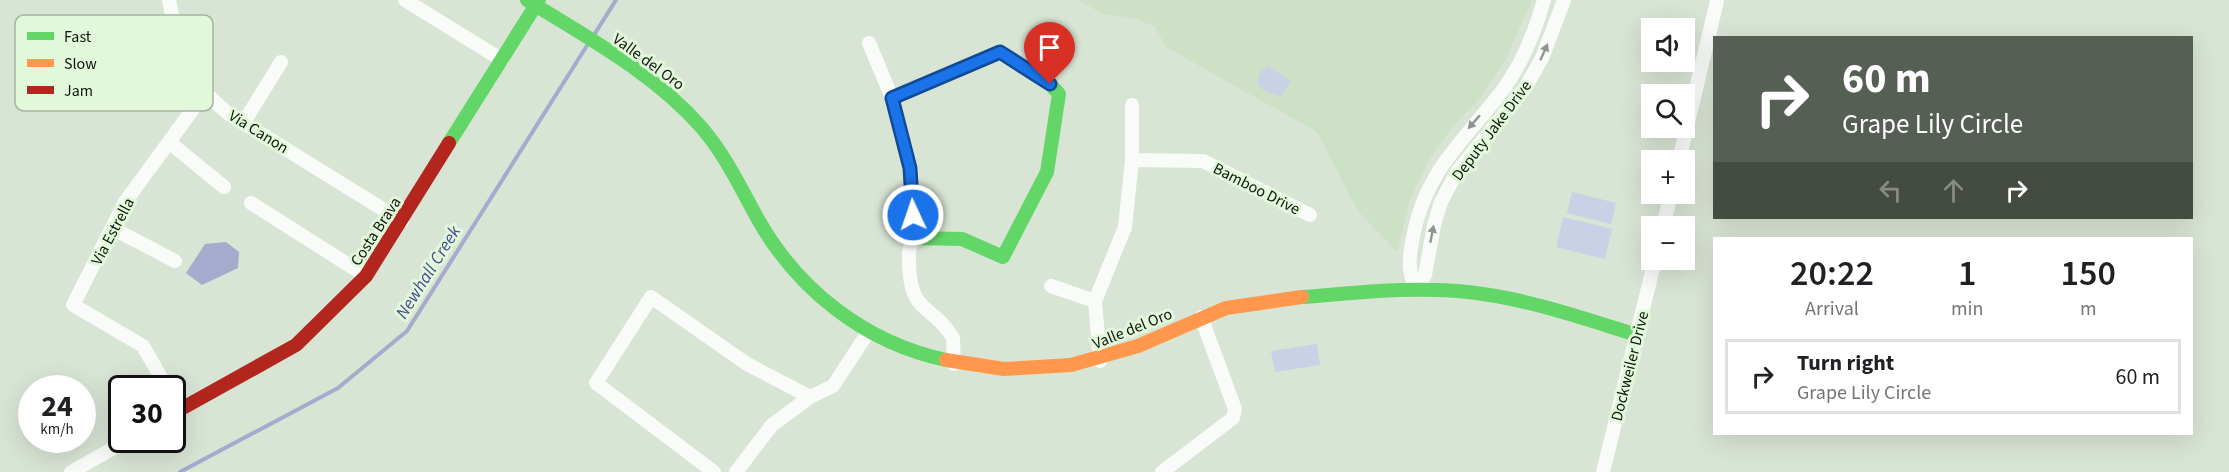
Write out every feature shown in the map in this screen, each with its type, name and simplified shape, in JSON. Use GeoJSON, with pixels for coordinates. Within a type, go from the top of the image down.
{"type":"FeatureCollection","features":[{"type":"Feature","properties":{"kind":"street","name":"Via Canon"},"geometry":{"type":"LineString","coordinates":[[169,0],[173,15]]}},
{"type":"Feature","properties":{"kind":"street"},"geometry":{"type":"LineString","coordinates":[[405,0],[502,60]]}},
{"type":"Feature","properties":{"kind":"street","name":"Deputy Jake Drive"},"geometry":{"type":"LineString","coordinates":[[1417,290],[1409,275],[1409,259],[1416,221],[1424,196],[1436,172],[1454,146],[1502,91],[1516,70],[1528,45],[1544,0]]}},
{"type":"Feature","properties":{"kind":"street","name":"Deputy Jake Drive"},"geometry":{"type":"LineString","coordinates":[[1417,290],[1425,275],[1434,225],[1441,202],[1457,172],[1525,88],[1542,58],[1563,0]]}},
{"type":"Feature","properties":{"kind":"street"},"geometry":{"type":"LineString","coordinates":[[1681,150],[1717,1]]}},
{"type":"Feature","properties":{"kind":"street","name":"Costa Brava"},"geometry":{"type":"LineString","coordinates":[[186,402],[296,345],[366,276],[502,60],[534,2]]}},
{"type":"Feature","properties":{"kind":"street","name":"Valle del Oro"},"geometry":{"type":"LineString","coordinates":[[534,2],[676,101],[702,128],[733,170],[760,222],[780,254],[832,305],[869,331],[913,352],[954,364],[1022,370],[1064,368],[1100,361],[1234,305],[1270,300],[1417,290],[1470,292],[1530,304],[1637,335]]}},
{"type":"Feature","properties":{"kind":"street"},"geometry":{"type":"LineString","coordinates":[[869,43],[892,98],[910,168],[914,238],[908,247],[910,287],[918,302],[953,338],[954,364]]}},
{"type":"Feature","properties":{"kind":"street"},"geometry":{"type":"LineString","coordinates":[[892,98],[1000,52],[1050,84],[1059,94],[1047,172],[1003,257],[962,238],[914,238]]}},
{"type":"Feature","properties":{"kind":"street"},"geometry":{"type":"LineString","coordinates":[[244,122],[281,62]]}},
{"type":"Feature","properties":{"kind":"street","name":"Via Canon"},"geometry":{"type":"LineString","coordinates":[[213,100],[402,220]]}},
{"type":"Feature","properties":{"kind":"street"},"geometry":{"type":"LineString","coordinates":[[1100,361],[1095,301],[1125,227],[1132,160],[1132,105]]}},
{"type":"Feature","properties":{"kind":"street","name":"Via Estrella"},"geometry":{"type":"LineString","coordinates":[[160,375],[143,346],[73,305],[125,202],[192,111]]}},
{"type":"Feature","properties":{"kind":"street"},"geometry":{"type":"LineString","coordinates":[[169,142],[224,187]]}},
{"type":"Feature","properties":{"kind":"street","name":"Bamboo Drive"},"geometry":{"type":"LineString","coordinates":[[1132,160],[1203,160],[1310,215]]}},
{"type":"Feature","properties":{"kind":"street"},"geometry":{"type":"LineString","coordinates":[[251,203],[366,276]]}},
{"type":"Feature","properties":{"kind":"street"},"geometry":{"type":"LineString","coordinates":[[112,228],[175,261]]}},
{"type":"Feature","properties":{"kind":"street","name":"Dockweiler Drive"},"geometry":{"type":"LineString","coordinates":[[1603,472],[1653,270]]}},
{"type":"Feature","properties":{"kind":"street"},"geometry":{"type":"LineString","coordinates":[[1051,286],[1095,301]]}},
{"type":"Feature","properties":{"kind":"street"},"geometry":{"type":"LineString","coordinates":[[714,472],[596,383],[651,297],[747,364],[810,397]]}},
{"type":"Feature","properties":{"kind":"street"},"geometry":{"type":"LineString","coordinates":[[1162,472],[1233,418],[1235,409],[1201,317]]}},
{"type":"Feature","properties":{"kind":"street"},"geometry":{"type":"LineString","coordinates":[[736,472],[772,425],[810,397],[833,386],[869,331]]}},
{"type":"Feature","properties":{"kind":"street"},"geometry":{"type":"LineString","coordinates":[[71,472],[108,451]]}},
{"type":"Feature","properties":{"kind":"shaded area"},"geometry":{"type":"Polygon","coordinates":[[[1078,0],[1532,0],[1506,59],[1479,99],[1453,126],[1430,158],[1409,202],[1398,250],[1395,250],[1358,211],[1317,132],[1166,47],[1155,27],[1134,18],[1103,14],[1078,0]]]}},
{"type":"Feature","properties":{"kind":"shaded area"},"geometry":{"type":"Polygon","coordinates":[[[1269,66],[1291,82],[1280,96],[1263,90],[1257,83],[1261,71],[1269,66]]]}},
{"type":"Feature","properties":{"kind":"shaded area"},"geometry":{"type":"Polygon","coordinates":[[[1572,192],[1616,203],[1611,224],[1567,213],[1572,192]]]}},
{"type":"Feature","properties":{"kind":"shaded area"},"geometry":{"type":"Polygon","coordinates":[[[1563,217],[1612,229],[1605,259],[1556,247],[1563,217]]]}},
{"type":"Feature","properties":{"kind":"shaded area"},"geometry":{"type":"Polygon","coordinates":[[[226,242],[239,252],[238,268],[202,285],[186,273],[205,244],[226,242]]]}},
{"type":"Feature","properties":{"kind":"shaded area"},"geometry":{"type":"Polygon","coordinates":[[[1317,344],[1320,365],[1275,372],[1271,351],[1317,344]]]}},
{"type":"Feature","properties":{"kind":"waterway","name":"Newhall Creek"},"geometry":{"type":"LineString","coordinates":[[594,35],[616,0]]}},
{"type":"Feature","properties":{"kind":"waterway","name":"Newhall Creek"},"geometry":{"type":"LineString","coordinates":[[180,472],[338,388],[407,331],[588,44]]}},
{"type":"Feature","properties":{"kind":"traffic: fast"},"geometry":{"type":"LineString","coordinates":[[527,0],[642,73],[683,108],[718,150],[775,246],[815,291],[862,327],[889,341],[946,360]]}},
{"type":"Feature","properties":{"kind":"traffic: fast"},"geometry":{"type":"LineString","coordinates":[[449,143],[539,0]]}},
{"type":"Feature","properties":{"kind":"traffic: fast"},"geometry":{"type":"LineString","coordinates":[[892,98],[1000,52],[1050,84],[1059,94],[1047,172],[1003,257],[962,239],[914,238]]}},
{"type":"Feature","properties":{"kind":"traffic: fast"},"geometry":{"type":"LineString","coordinates":[[1302,297],[1406,290],[1468,292],[1532,304],[1637,335]]}},
{"type":"Feature","properties":{"kind":"traffic: slow"},"geometry":{"type":"LineString","coordinates":[[946,360],[1004,369],[1071,365],[1138,346],[1226,308],[1302,297]]}},
{"type":"Feature","properties":{"kind":"traffic: jam"},"geometry":{"type":"LineString","coordinates":[[186,406],[296,345],[366,276],[449,143]]}},
{"type":"Feature","properties":{"kind":"route"},"geometry":{"type":"LineString","coordinates":[[913,215],[910,168],[892,98],[1000,52],[1050,84]]}}]}
